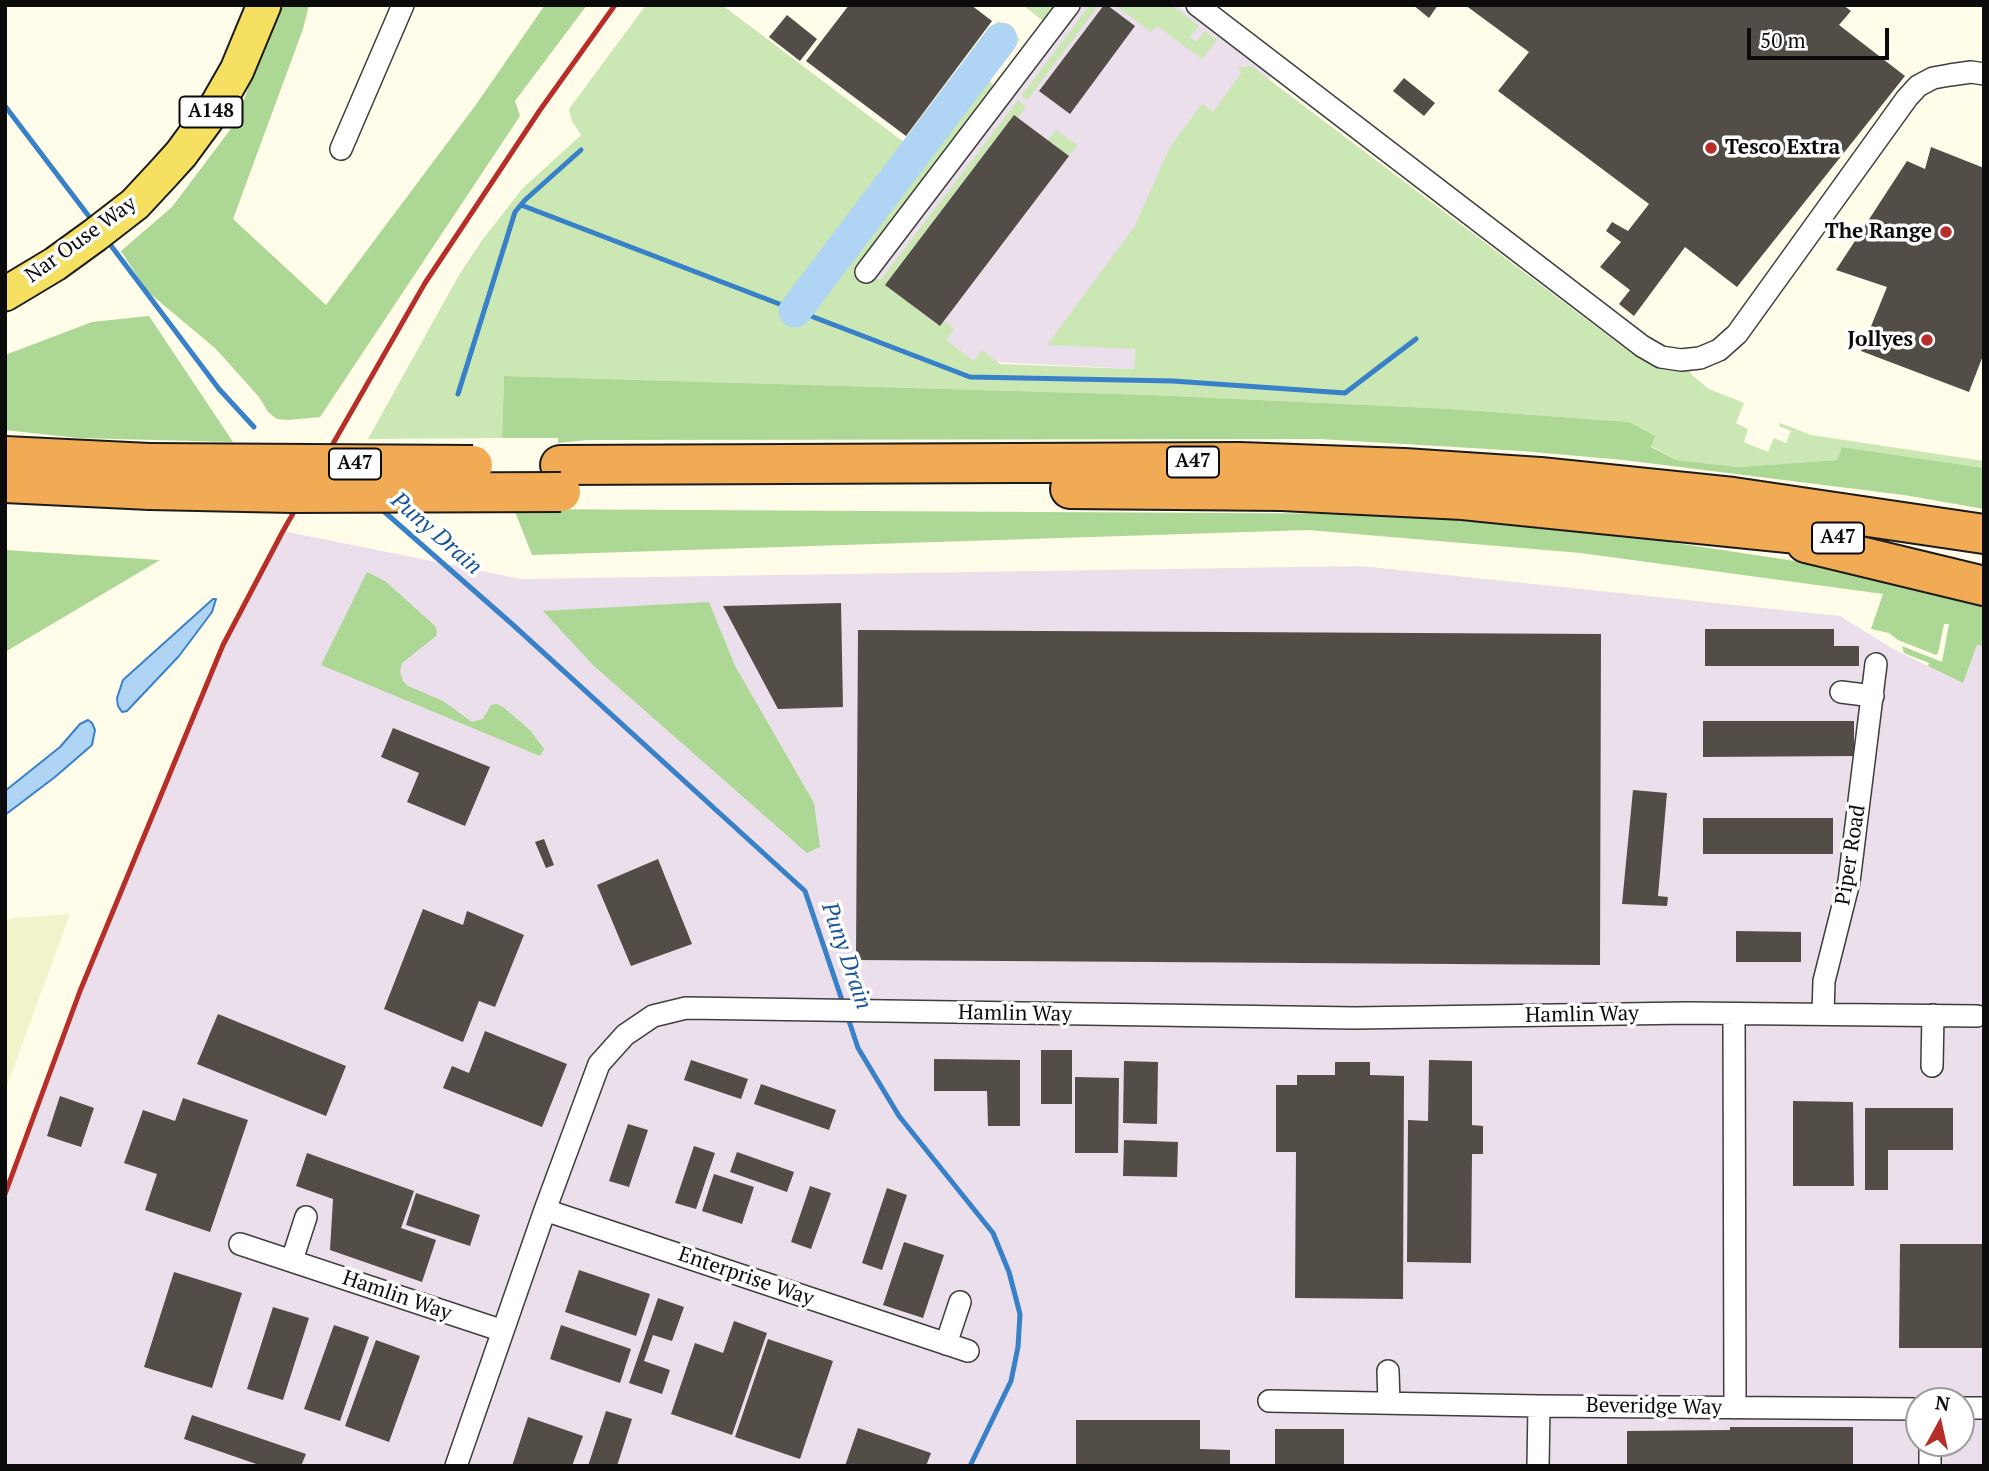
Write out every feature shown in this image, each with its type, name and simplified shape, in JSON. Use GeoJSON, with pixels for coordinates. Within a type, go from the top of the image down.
{"type":"FeatureCollection","features":[{"type":"Feature","properties":{"kind":"highway","name":"A47"},"geometry":{"type":"LineString","coordinates":[[5,456],[149,477]]}},
{"type":"Feature","properties":{"kind":"highway","name":"A47"},"geometry":{"type":"LineString","coordinates":[[561,479],[1240,462],[1404,468],[1541,477],[1733,497],[1823,511],[1930,544],[1984,556]]}},
{"type":"Feature","properties":{"kind":"highway","name":"A47"},"geometry":{"type":"LineString","coordinates":[[5,483],[149,477],[561,479],[912,488],[1282,491],[1463,500],[1855,540],[1930,544]]}},
{"type":"Feature","properties":{"kind":"highway"},"geometry":{"type":"LineString","coordinates":[[1823,511],[1984,534]]}},
{"type":"Feature","properties":{"kind":"highway"},"geometry":{"type":"LineString","coordinates":[[1746,528],[1984,586]]}},
{"type":"Feature","properties":{"kind":"main road","name":"Nar Ouse Way"},"geometry":{"type":"LineString","coordinates":[[5,294],[55,264],[135,204],[181,154],[217,105],[237,70],[264,5]]}},
{"type":"Feature","properties":{"kind":"street"},"geometry":{"type":"LineString","coordinates":[[341,149],[402,5]]}},
{"type":"Feature","properties":{"kind":"street"},"geometry":{"type":"LineString","coordinates":[[866,272],[1069,5]]}},
{"type":"Feature","properties":{"kind":"street"},"geometry":{"type":"LineString","coordinates":[[1197,5],[1642,346],[1661,356],[1681,360],[1700,358],[1718,350],[1737,334],[1918,86],[1933,78],[1971,72],[1984,74]]}},
{"type":"Feature","properties":{"kind":"street","name":"Piper Road"},"geometry":{"type":"LineString","coordinates":[[1823,1014],[1825,981],[1849,882],[1877,664]]}},
{"type":"Feature","properties":{"kind":"street"},"geometry":{"type":"LineString","coordinates":[[1841,691],[1873,696]]}},
{"type":"Feature","properties":{"kind":"street","name":"Hamlin Way"},"geometry":{"type":"LineString","coordinates":[[456,1466],[599,1064],[625,1035],[653,1016],[686,1008],[1355,1018],[1734,1014],[1977,1016]]}},
{"type":"Feature","properties":{"kind":"street"},"geometry":{"type":"LineString","coordinates":[[1734,1014],[1735,1408]]}},
{"type":"Feature","properties":{"kind":"street"},"geometry":{"type":"LineString","coordinates":[[1932,1066],[1933,1015]]}},
{"type":"Feature","properties":{"kind":"street","name":"Enterprise Way"},"geometry":{"type":"LineString","coordinates":[[545,1210],[968,1351]]}},
{"type":"Feature","properties":{"kind":"street"},"geometry":{"type":"LineString","coordinates":[[292,1260],[306,1217]]}},
{"type":"Feature","properties":{"kind":"street","name":"Hamlin Way"},"geometry":{"type":"LineString","coordinates":[[240,1244],[503,1331]]}},
{"type":"Feature","properties":{"kind":"street"},"geometry":{"type":"LineString","coordinates":[[946,1344],[960,1302]]}},
{"type":"Feature","properties":{"kind":"street"},"geometry":{"type":"LineString","coordinates":[[1388,1371],[1389,1404]]}},
{"type":"Feature","properties":{"kind":"street","name":"Beveridge Way"},"geometry":{"type":"LineString","coordinates":[[1269,1401],[1905,1409]]}},
{"type":"Feature","properties":{"kind":"street"},"geometry":{"type":"LineString","coordinates":[[1538,1466],[1539,1406]]}},
{"type":"Feature","properties":{"kind":"shaded area"},"geometry":{"type":"Polygon","coordinates":[[[1073,5],[1177,5],[1272,75],[1060,339],[1135,349],[1134,369],[957,360],[822,301],[1073,5]]]}},
{"type":"Feature","properties":{"kind":"shaded area"},"geometry":{"type":"Polygon","coordinates":[[[283,531],[521,579],[1361,566],[1840,616],[1893,649],[1963,683],[1977,644],[1984,646],[1984,1466],[5,1466],[5,1194],[80,991],[223,645],[283,531]]]}},
{"type":"Feature","properties":{"kind":"green space"},"geometry":{"type":"Polygon","coordinates":[[[278,5],[309,5],[303,29],[233,219],[326,305],[475,106],[545,5],[587,5],[515,101],[520,116],[320,417],[288,420],[277,419],[268,412],[259,397],[216,349],[147,291],[121,251],[172,207],[236,122],[278,5]]]}},
{"type":"Feature","properties":{"kind":"green space"},"geometry":{"type":"Polygon","coordinates":[[[646,5],[722,5],[905,143],[998,21],[1020,39],[988,80],[994,86],[859,265],[880,281],[1018,100],[1026,107],[1018,118],[1014,115],[885,285],[939,326],[944,321],[954,329],[946,340],[974,361],[982,350],[1000,364],[1134,369],[1135,349],[1047,345],[1135,226],[1170,147],[1202,104],[1213,112],[1242,72],[1237,68],[1251,66],[1631,353],[1665,367],[1688,368],[1692,375],[1709,389],[1744,403],[1736,423],[1748,429],[1744,442],[1768,452],[1774,438],[1786,443],[1791,431],[1779,426],[1780,423],[1811,435],[1984,461],[1984,468],[1842,447],[1837,460],[1739,467],[1676,460],[1651,446],[1629,422],[1452,409],[1152,395],[504,376],[502,438],[368,439],[459,275],[483,239],[522,189],[581,135],[572,121],[569,109],[646,5]]]}},
{"type":"Feature","properties":{"kind":"green space"},"geometry":{"type":"Polygon","coordinates":[[[1023,5],[1055,5],[1043,21],[1023,5]]]}},
{"type":"Feature","properties":{"kind":"green space"},"geometry":{"type":"Polygon","coordinates":[[[1090,5],[1099,5],[1027,100],[1021,96],[1090,5]]]}},
{"type":"Feature","properties":{"kind":"green space"},"geometry":{"type":"Polygon","coordinates":[[[1115,5],[1171,5],[1199,26],[1190,37],[1196,42],[1205,31],[1217,40],[1202,59],[1157,26],[1151,32],[1115,5]]]}},
{"type":"Feature","properties":{"kind":"green space"},"geometry":{"type":"Polygon","coordinates":[[[1056,130],[1077,145],[1069,156],[1048,140],[1056,130]]]}},
{"type":"Feature","properties":{"kind":"green space"},"geometry":{"type":"Polygon","coordinates":[[[149,316],[233,442],[78,438],[5,430],[5,355],[92,322],[149,316]]]}},
{"type":"Feature","properties":{"kind":"green space"},"geometry":{"type":"Polygon","coordinates":[[[504,376],[1152,395],[1452,409],[1629,422],[1655,436],[1651,447],[1676,460],[1739,467],[1837,460],[1842,447],[1984,468],[1984,509],[1904,495],[1624,460],[1320,439],[587,440],[558,443],[558,438],[502,438],[504,376]]]}},
{"type":"Feature","properties":{"kind":"green space"},"geometry":{"type":"Polygon","coordinates":[[[514,509],[1393,514],[1636,537],[1861,571],[1984,601],[1984,646],[1977,645],[1963,683],[1928,666],[1929,663],[1904,653],[1902,646],[1942,662],[1949,624],[1944,624],[1936,655],[1898,640],[1889,633],[1871,629],[1883,594],[1581,553],[1308,530],[532,555],[514,509]]]}},
{"type":"Feature","properties":{"kind":"green space"},"geometry":{"type":"Polygon","coordinates":[[[5,550],[160,560],[5,652],[5,550]]]}},
{"type":"Feature","properties":{"kind":"green space"},"geometry":{"type":"Polygon","coordinates":[[[367,572],[385,581],[434,625],[437,631],[436,636],[402,663],[400,672],[403,681],[408,686],[443,701],[472,722],[483,719],[491,705],[503,707],[531,731],[544,749],[540,756],[321,665],[367,572]]]}},
{"type":"Feature","properties":{"kind":"green space"},"geometry":{"type":"Polygon","coordinates":[[[709,602],[735,666],[814,803],[820,847],[807,853],[593,665],[543,611],[709,602]]]}},
{"type":"Feature","properties":{"kind":"green space"},"geometry":{"type":"Polygon","coordinates":[[[70,914],[5,1091],[5,921],[13,918],[70,914]]]}},
{"type":"Feature","properties":{"kind":"water"},"geometry":{"type":"Polygon","coordinates":[[[216,599],[212,612],[179,656],[127,711],[122,712],[117,698],[123,680],[216,599]]]}},
{"type":"Feature","properties":{"kind":"water"},"geometry":{"type":"Polygon","coordinates":[[[88,720],[95,730],[92,745],[5,815],[5,791],[60,747],[80,724],[88,720]]]}},
{"type":"Feature","properties":{"kind":"building"},"geometry":{"type":"Polygon","coordinates":[[[849,5],[971,5],[992,21],[906,136],[806,61],[849,5]]]}},
{"type":"Feature","properties":{"kind":"building"},"geometry":{"type":"Polygon","coordinates":[[[1104,5],[1135,26],[1070,114],[1039,91],[1104,5]]]}},
{"type":"Feature","properties":{"kind":"building"},"geometry":{"type":"Polygon","coordinates":[[[1413,5],[1438,5],[1429,18],[1413,5]]]}},
{"type":"Feature","properties":{"kind":"building","name":"Tesco Extra"},"geometry":{"type":"Polygon","coordinates":[[[1465,5],[1843,5],[1851,11],[1839,25],[1905,76],[1737,287],[1685,247],[1634,316],[1619,304],[1630,290],[1600,267],[1621,242],[1606,231],[1612,222],[1628,231],[1649,204],[1498,91],[1529,52],[1465,5]]]}},
{"type":"Feature","properties":{"kind":"building"},"geometry":{"type":"Polygon","coordinates":[[[787,15],[817,39],[800,61],[769,37],[787,15]]]}},
{"type":"Feature","properties":{"kind":"building"},"geometry":{"type":"Polygon","coordinates":[[[1404,78],[1435,103],[1424,116],[1393,91],[1404,78]]]}},
{"type":"Feature","properties":{"kind":"building"},"geometry":{"type":"Polygon","coordinates":[[[1014,115],[1069,156],[940,326],[885,285],[1014,115]]]}},
{"type":"Feature","properties":{"kind":"building"},"geometry":{"type":"Polygon","coordinates":[[[1931,147],[1984,168],[1984,353],[1969,392],[1861,351],[1887,287],[1836,270],[1907,161],[1925,169],[1931,147]]]}},
{"type":"Feature","properties":{"kind":"building"},"geometry":{"type":"Polygon","coordinates":[[[841,603],[843,707],[778,709],[723,606],[841,603]]]}},
{"type":"Feature","properties":{"kind":"building"},"geometry":{"type":"Polygon","coordinates":[[[1705,629],[1834,629],[1834,646],[1859,646],[1859,666],[1705,666],[1705,629]]]}},
{"type":"Feature","properties":{"kind":"building"},"geometry":{"type":"Polygon","coordinates":[[[858,630],[1601,634],[1600,965],[856,960],[858,630]]]}},
{"type":"Feature","properties":{"kind":"building"},"geometry":{"type":"Polygon","coordinates":[[[1703,721],[1854,721],[1854,756],[1703,757],[1703,721]]]}},
{"type":"Feature","properties":{"kind":"building"},"geometry":{"type":"Polygon","coordinates":[[[393,728],[490,767],[465,826],[407,802],[419,773],[381,757],[393,728]]]}},
{"type":"Feature","properties":{"kind":"building"},"geometry":{"type":"Polygon","coordinates":[[[1633,790],[1667,793],[1658,896],[1668,897],[1667,906],[1622,904],[1633,790]]]}},
{"type":"Feature","properties":{"kind":"building"},"geometry":{"type":"Polygon","coordinates":[[[1703,818],[1833,818],[1833,854],[1703,854],[1703,818]]]}},
{"type":"Feature","properties":{"kind":"building"},"geometry":{"type":"Polygon","coordinates":[[[544,839],[554,865],[546,868],[535,842],[544,839]]]}},
{"type":"Feature","properties":{"kind":"building"},"geometry":{"type":"Polygon","coordinates":[[[658,859],[692,944],[631,966],[597,885],[658,859]]]}},
{"type":"Feature","properties":{"kind":"building"},"geometry":{"type":"Polygon","coordinates":[[[423,909],[463,925],[467,911],[524,935],[495,1007],[479,1001],[463,1042],[384,1009],[423,909]]]}},
{"type":"Feature","properties":{"kind":"building"},"geometry":{"type":"Polygon","coordinates":[[[1736,931],[1801,932],[1801,962],[1736,962],[1736,931]]]}},
{"type":"Feature","properties":{"kind":"building"},"geometry":{"type":"Polygon","coordinates":[[[218,1014],[346,1066],[326,1116],[197,1064],[218,1014]]]}},
{"type":"Feature","properties":{"kind":"building"},"geometry":{"type":"Polygon","coordinates":[[[485,1031],[567,1064],[542,1127],[443,1088],[452,1066],[469,1073],[485,1031]]]}},
{"type":"Feature","properties":{"kind":"building"},"geometry":{"type":"Polygon","coordinates":[[[1041,1050],[1072,1050],[1072,1104],[1041,1104],[1041,1050]]]}},
{"type":"Feature","properties":{"kind":"building"},"geometry":{"type":"Polygon","coordinates":[[[934,1059],[1020,1060],[1020,1126],[988,1126],[987,1091],[934,1091],[934,1059]]]}},
{"type":"Feature","properties":{"kind":"building"},"geometry":{"type":"Polygon","coordinates":[[[691,1060],[748,1079],[741,1099],[684,1080],[691,1060]]]}},
{"type":"Feature","properties":{"kind":"building"},"geometry":{"type":"Polygon","coordinates":[[[1429,1060],[1472,1061],[1472,1125],[1483,1126],[1483,1154],[1472,1154],[1471,1263],[1407,1262],[1408,1120],[1428,1121],[1429,1060]]]}},
{"type":"Feature","properties":{"kind":"building"},"geometry":{"type":"Polygon","coordinates":[[[1124,1061],[1158,1062],[1157,1124],[1123,1123],[1124,1061]]]}},
{"type":"Feature","properties":{"kind":"building"},"geometry":{"type":"Polygon","coordinates":[[[1335,1062],[1370,1062],[1370,1075],[1404,1076],[1403,1299],[1295,1298],[1296,1152],[1276,1152],[1276,1085],[1297,1085],[1297,1075],[1335,1075],[1335,1062]]]}},
{"type":"Feature","properties":{"kind":"building"},"geometry":{"type":"Polygon","coordinates":[[[1075,1077],[1119,1078],[1118,1153],[1075,1153],[1075,1077]]]}},
{"type":"Feature","properties":{"kind":"building"},"geometry":{"type":"Polygon","coordinates":[[[761,1084],[836,1110],[829,1130],[754,1104],[761,1084]]]}},
{"type":"Feature","properties":{"kind":"building"},"geometry":{"type":"Polygon","coordinates":[[[60,1096],[94,1108],[81,1147],[47,1136],[60,1096]]]}},
{"type":"Feature","properties":{"kind":"building"},"geometry":{"type":"Polygon","coordinates":[[[183,1098],[248,1120],[210,1232],[145,1210],[157,1174],[124,1163],[143,1110],[175,1121],[183,1098]]]}},
{"type":"Feature","properties":{"kind":"building"},"geometry":{"type":"Polygon","coordinates":[[[1793,1101],[1853,1102],[1854,1186],[1793,1186],[1793,1101]]]}},
{"type":"Feature","properties":{"kind":"building"},"geometry":{"type":"Polygon","coordinates":[[[1865,1108],[1953,1108],[1953,1150],[1888,1150],[1888,1190],[1865,1190],[1865,1108]]]}},
{"type":"Feature","properties":{"kind":"building"},"geometry":{"type":"Polygon","coordinates":[[[628,1124],[648,1130],[629,1187],[609,1181],[628,1124]]]}},
{"type":"Feature","properties":{"kind":"building"},"geometry":{"type":"Polygon","coordinates":[[[1124,1140],[1178,1142],[1177,1177],[1123,1176],[1124,1140]]]}},
{"type":"Feature","properties":{"kind":"building"},"geometry":{"type":"Polygon","coordinates":[[[694,1146],[715,1153],[696,1209],[675,1203],[694,1146]]]}},
{"type":"Feature","properties":{"kind":"building"},"geometry":{"type":"Polygon","coordinates":[[[737,1152],[794,1172],[787,1192],[730,1172],[737,1152]]]}},
{"type":"Feature","properties":{"kind":"building"},"geometry":{"type":"Polygon","coordinates":[[[307,1153],[414,1191],[401,1228],[436,1240],[422,1282],[330,1250],[333,1199],[296,1186],[307,1153]]]}},
{"type":"Feature","properties":{"kind":"building"},"geometry":{"type":"Polygon","coordinates":[[[714,1174],[754,1187],[742,1224],[702,1211],[714,1174]]]}},
{"type":"Feature","properties":{"kind":"building"},"geometry":{"type":"Polygon","coordinates":[[[810,1186],[831,1193],[811,1249],[791,1242],[810,1186]]]}},
{"type":"Feature","properties":{"kind":"building"},"geometry":{"type":"Polygon","coordinates":[[[887,1188],[907,1195],[882,1270],[862,1263],[887,1188]]]}},
{"type":"Feature","properties":{"kind":"building"},"geometry":{"type":"Polygon","coordinates":[[[416,1193],[480,1215],[470,1246],[406,1225],[416,1193]]]}},
{"type":"Feature","properties":{"kind":"building"},"geometry":{"type":"Polygon","coordinates":[[[904,1242],[944,1255],[923,1318],[883,1305],[904,1242]]]}},
{"type":"Feature","properties":{"kind":"building"},"geometry":{"type":"Polygon","coordinates":[[[1900,1244],[1984,1244],[1984,1348],[1899,1348],[1900,1244]]]}},
{"type":"Feature","properties":{"kind":"building"},"geometry":{"type":"Polygon","coordinates":[[[579,1270],[650,1294],[636,1336],[565,1312],[579,1270]]]}},
{"type":"Feature","properties":{"kind":"building"},"geometry":{"type":"Polygon","coordinates":[[[174,1272],[242,1293],[212,1388],[144,1367],[174,1272]]]}},
{"type":"Feature","properties":{"kind":"building"},"geometry":{"type":"Polygon","coordinates":[[[658,1298],[684,1307],[672,1341],[653,1335],[644,1361],[670,1370],[662,1394],[629,1383],[658,1298]]]}},
{"type":"Feature","properties":{"kind":"building"},"geometry":{"type":"Polygon","coordinates":[[[273,1307],[309,1318],[283,1400],[247,1389],[273,1307]]]}},
{"type":"Feature","properties":{"kind":"building"},"geometry":{"type":"Polygon","coordinates":[[[734,1321],[767,1333],[732,1435],[671,1414],[695,1343],[723,1353],[734,1321]]]}},
{"type":"Feature","properties":{"kind":"building"},"geometry":{"type":"Polygon","coordinates":[[[334,1325],[369,1337],[340,1421],[304,1409],[334,1325]]]}},
{"type":"Feature","properties":{"kind":"building"},"geometry":{"type":"Polygon","coordinates":[[[561,1325],[631,1349],[620,1383],[550,1359],[561,1325]]]}},
{"type":"Feature","properties":{"kind":"building"},"geometry":{"type":"Polygon","coordinates":[[[768,1339],[833,1361],[800,1459],[735,1437],[768,1339]]]}},
{"type":"Feature","properties":{"kind":"building"},"geometry":{"type":"Polygon","coordinates":[[[376,1340],[420,1356],[389,1442],[345,1426],[376,1340]]]}},
{"type":"Feature","properties":{"kind":"building"},"geometry":{"type":"Polygon","coordinates":[[[606,1411],[632,1419],[617,1466],[588,1466],[606,1411]]]}},
{"type":"Feature","properties":{"kind":"building"},"geometry":{"type":"Polygon","coordinates":[[[192,1415],[306,1454],[301,1466],[262,1466],[184,1439],[192,1415]]]}},
{"type":"Feature","properties":{"kind":"building"},"geometry":{"type":"Polygon","coordinates":[[[528,1417],[583,1436],[572,1466],[512,1466],[528,1417]]]}},
{"type":"Feature","properties":{"kind":"building"},"geometry":{"type":"Polygon","coordinates":[[[1076,1420],[1200,1420],[1200,1449],[1230,1450],[1230,1466],[1076,1466],[1076,1420]]]}},
{"type":"Feature","properties":{"kind":"building"},"geometry":{"type":"Polygon","coordinates":[[[1730,1427],[1853,1427],[1853,1466],[1627,1466],[1627,1431],[1730,1430],[1730,1427]]]}},
{"type":"Feature","properties":{"kind":"building"},"geometry":{"type":"Polygon","coordinates":[[[858,1428],[931,1453],[926,1466],[845,1466],[858,1428]]]}},
{"type":"Feature","properties":{"kind":"building"},"geometry":{"type":"Polygon","coordinates":[[[1275,1429],[1344,1429],[1344,1466],[1275,1466],[1275,1429]]]}},
{"type":"Feature","properties":{"kind":"waterway"},"geometry":{"type":"LineString","coordinates":[[795,311],[1001,39]]}},
{"type":"Feature","properties":{"kind":"waterway","name":"Puny Drain"},"geometry":{"type":"LineString","coordinates":[[5,106],[94,223]]}},
{"type":"Feature","properties":{"kind":"waterway"},"geometry":{"type":"LineString","coordinates":[[458,394],[515,212],[581,150]]}},
{"type":"Feature","properties":{"kind":"waterway"},"geometry":{"type":"LineString","coordinates":[[521,205],[970,377],[1173,381],[1345,393],[1416,339]]}},
{"type":"Feature","properties":{"kind":"waterway","name":"Puny Drain"},"geometry":{"type":"LineString","coordinates":[[106,239],[219,389],[254,427]]}},
{"type":"Feature","properties":{"kind":"waterway","name":"Puny Drain"},"geometry":{"type":"LineString","coordinates":[[380,508],[512,624],[805,891],[844,1006]]}},
{"type":"Feature","properties":{"kind":"waterway","name":"Puny Drain"},"geometry":{"type":"LineString","coordinates":[[847,1015],[858,1048],[899,1116],[993,1233],[1009,1272],[1020,1314],[1018,1347],[1011,1381],[970,1466]]}},
{"type":"Feature","properties":{"kind":"railway"},"geometry":{"type":"LineString","coordinates":[[5,1194],[80,991],[223,645],[283,531],[425,283],[540,110],[615,5]]}},
{"type":"Feature","properties":{"kind":"place","name":"Tesco Extra"},"geometry":{"type":"Point","coordinates":[1711,148]}},
{"type":"Feature","properties":{"kind":"place","name":"The Range"},"geometry":{"type":"Point","coordinates":[1946,232]}},
{"type":"Feature","properties":{"kind":"place","name":"Jollyes"},"geometry":{"type":"Point","coordinates":[1927,340]}}]}
